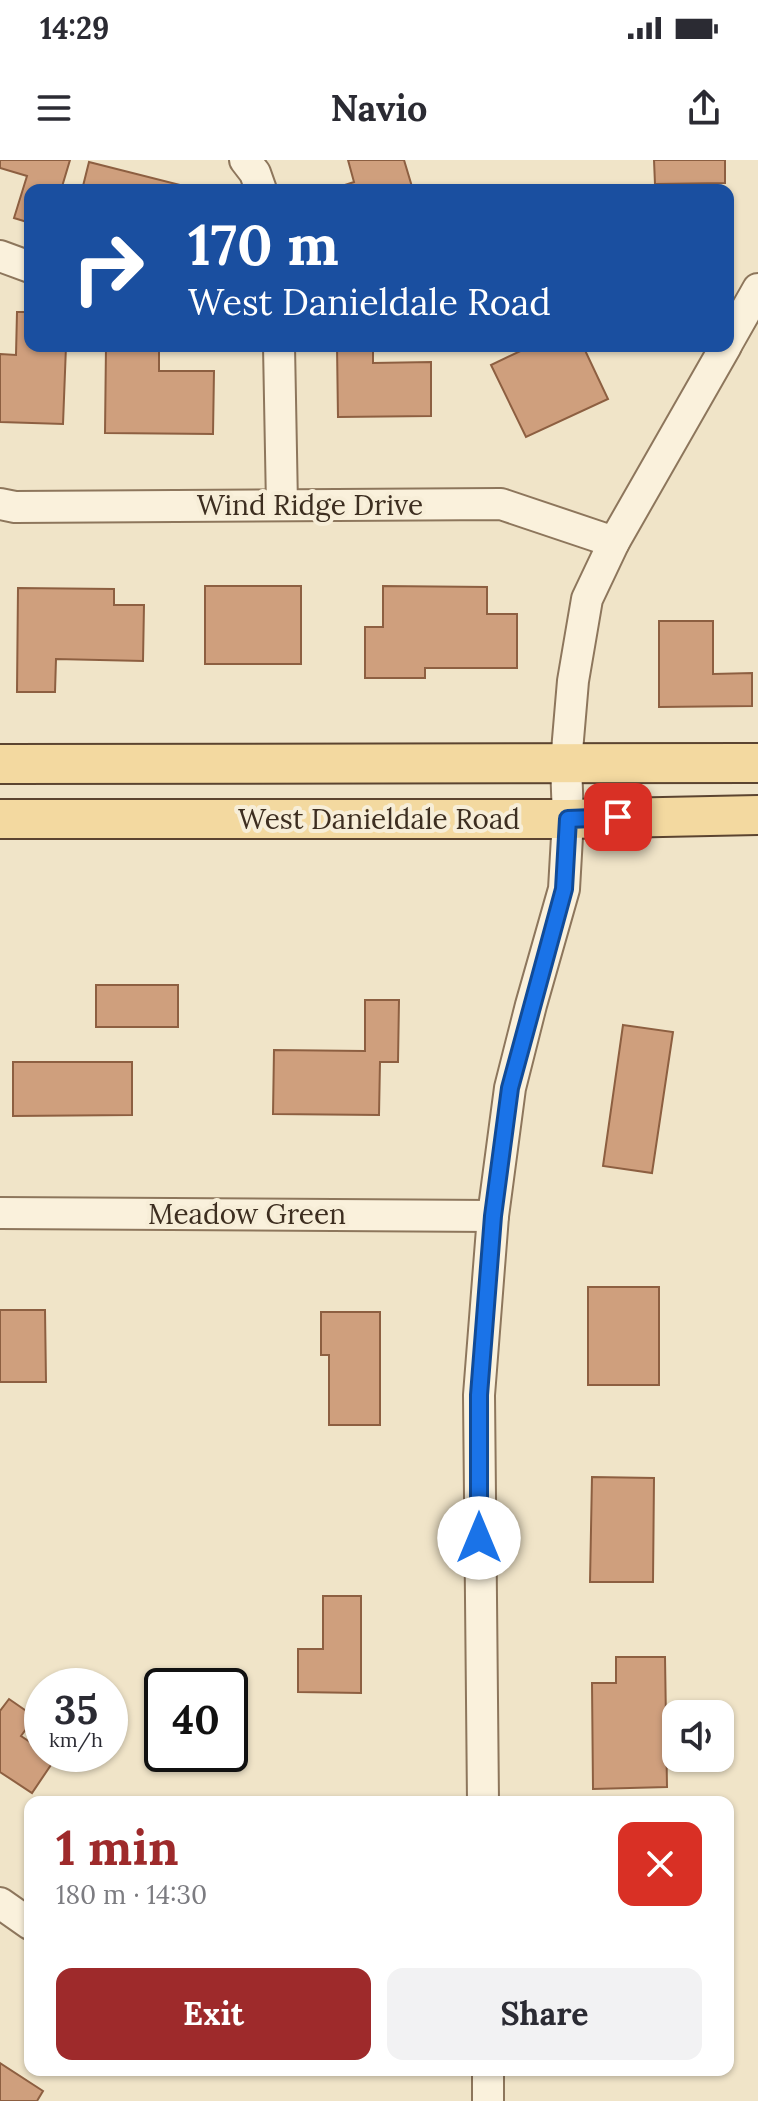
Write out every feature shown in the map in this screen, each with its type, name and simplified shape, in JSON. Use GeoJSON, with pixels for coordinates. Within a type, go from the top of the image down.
{"type":"FeatureCollection","features":[{"type":"Feature","properties":{"kind":"main road","name":"West Danieldale Road"},"geometry":{"type":"LineString","coordinates":[[0,764],[758,763]]}},
{"type":"Feature","properties":{"kind":"main road","name":"West Danieldale Road"},"geometry":{"type":"LineString","coordinates":[[0,819],[568,819],[758,815]]}},
{"type":"Feature","properties":{"kind":"street"},"geometry":{"type":"LineString","coordinates":[[245,160],[259,184]]}},
{"type":"Feature","properties":{"kind":"street"},"geometry":{"type":"LineString","coordinates":[[0,256],[24,265]]}},
{"type":"Feature","properties":{"kind":"street"},"geometry":{"type":"LineString","coordinates":[[734,332],[758,289]]}},
{"type":"Feature","properties":{"kind":"street"},"geometry":{"type":"LineString","coordinates":[[279,352],[282,505]]}},
{"type":"Feature","properties":{"kind":"street"},"geometry":{"type":"LineString","coordinates":[[483,1796],[479,1395],[493,1216],[510,1088],[564,889],[568,819],[566,763],[573,681],[587,599],[614,542],[722,352]]}},
{"type":"Feature","properties":{"kind":"street","name":"Wind Ridge Drive"},"geometry":{"type":"LineString","coordinates":[[0,504],[15,507],[501,504],[614,542]]}},
{"type":"Feature","properties":{"kind":"street","name":"Meadow Green"},"geometry":{"type":"LineString","coordinates":[[0,1213],[493,1216]]}},
{"type":"Feature","properties":{"kind":"street"},"geometry":{"type":"LineString","coordinates":[[0,1903],[24,1920]]}},
{"type":"Feature","properties":{"kind":"street"},"geometry":{"type":"LineString","coordinates":[[488,2076],[488,2101]]}},
{"type":"Feature","properties":{"kind":"building"},"geometry":{"type":"Polygon","coordinates":[[[0,160],[70,160],[63,184],[25,184],[27,176],[0,168],[0,160]]]}},
{"type":"Feature","properties":{"kind":"building"},"geometry":{"type":"Polygon","coordinates":[[[348,160],[404,160],[411,184],[348,184],[354,182],[348,160]]]}},
{"type":"Feature","properties":{"kind":"building"},"geometry":{"type":"Polygon","coordinates":[[[654,160],[725,160],[725,183],[655,184],[654,160]]]}},
{"type":"Feature","properties":{"kind":"building"},"geometry":{"type":"Polygon","coordinates":[[[89,162],[176,184],[84,184],[89,162]]]}},
{"type":"Feature","properties":{"kind":"building"},"geometry":{"type":"Polygon","coordinates":[[[24,186],[24,221],[14,218],[24,186]]]}},
{"type":"Feature","properties":{"kind":"building"},"geometry":{"type":"Polygon","coordinates":[[[17,312],[24,312],[24,352],[66,352],[63,424],[0,422],[0,354],[16,355],[17,312]]]}},
{"type":"Feature","properties":{"kind":"building"},"geometry":{"type":"Polygon","coordinates":[[[106,352],[159,352],[159,371],[214,371],[213,434],[105,433],[106,352]]]}},
{"type":"Feature","properties":{"kind":"building"},"geometry":{"type":"Polygon","coordinates":[[[337,352],[373,352],[373,363],[431,362],[431,416],[338,417],[337,352]]]}},
{"type":"Feature","properties":{"kind":"building"},"geometry":{"type":"Polygon","coordinates":[[[518,352],[586,352],[608,399],[526,437],[491,365],[518,352]]]}},
{"type":"Feature","properties":{"kind":"building"},"geometry":{"type":"Polygon","coordinates":[[[205,586],[301,586],[301,664],[205,664],[205,586]]]}},
{"type":"Feature","properties":{"kind":"building"},"geometry":{"type":"Polygon","coordinates":[[[383,586],[487,587],[487,614],[517,614],[517,668],[425,668],[425,678],[365,678],[365,627],[383,627],[383,586]]]}},
{"type":"Feature","properties":{"kind":"building"},"geometry":{"type":"Polygon","coordinates":[[[18,588],[114,589],[114,605],[144,605],[143,661],[56,659],[55,692],[17,692],[18,588]]]}},
{"type":"Feature","properties":{"kind":"building"},"geometry":{"type":"Polygon","coordinates":[[[659,621],[713,621],[713,674],[752,673],[752,706],[659,707],[659,621]]]}},
{"type":"Feature","properties":{"kind":"building"},"geometry":{"type":"Polygon","coordinates":[[[96,985],[178,985],[178,1027],[96,1027],[96,985]]]}},
{"type":"Feature","properties":{"kind":"building"},"geometry":{"type":"Polygon","coordinates":[[[365,1000],[399,1000],[398,1062],[380,1062],[379,1115],[273,1114],[274,1050],[365,1051],[365,1000]]]}},
{"type":"Feature","properties":{"kind":"building"},"geometry":{"type":"Polygon","coordinates":[[[623,1025],[673,1032],[652,1173],[603,1166],[623,1025]]]}},
{"type":"Feature","properties":{"kind":"building"},"geometry":{"type":"Polygon","coordinates":[[[13,1062],[132,1062],[132,1115],[13,1116],[13,1062]]]}},
{"type":"Feature","properties":{"kind":"building"},"geometry":{"type":"Polygon","coordinates":[[[588,1287],[659,1287],[659,1385],[588,1385],[588,1287]]]}},
{"type":"Feature","properties":{"kind":"building"},"geometry":{"type":"Polygon","coordinates":[[[0,1310],[45,1310],[46,1382],[0,1382],[0,1310]]]}},
{"type":"Feature","properties":{"kind":"building"},"geometry":{"type":"Polygon","coordinates":[[[321,1312],[380,1312],[380,1425],[329,1425],[329,1355],[321,1355],[321,1312]]]}},
{"type":"Feature","properties":{"kind":"building"},"geometry":{"type":"Polygon","coordinates":[[[592,1477],[654,1478],[653,1582],[590,1582],[592,1477]]]}},
{"type":"Feature","properties":{"kind":"building"},"geometry":{"type":"Polygon","coordinates":[[[323,1596],[361,1596],[361,1693],[298,1692],[298,1649],[323,1649],[323,1596]]]}},
{"type":"Feature","properties":{"kind":"building"},"geometry":{"type":"Polygon","coordinates":[[[616,1657],[665,1657],[662,1772],[667,1772],[667,1787],[593,1789],[592,1683],[616,1683],[616,1657]]]}},
{"type":"Feature","properties":{"kind":"building"},"geometry":{"type":"Polygon","coordinates":[[[9,1699],[24,1709],[24,1732],[21,1736],[24,1738],[24,1772],[46,1772],[32,1793],[0,1772],[0,1711],[9,1699]]]}},
{"type":"Feature","properties":{"kind":"building"},"geometry":{"type":"Polygon","coordinates":[[[0,2063],[43,2091],[37,2101],[0,2101],[0,2063]]]}},
{"type":"Feature","properties":{"kind":"route"},"geometry":{"type":"LineString","coordinates":[[479,1538],[479,1395],[493,1216],[510,1088],[564,889],[568,819],[618,817]]}}]}
